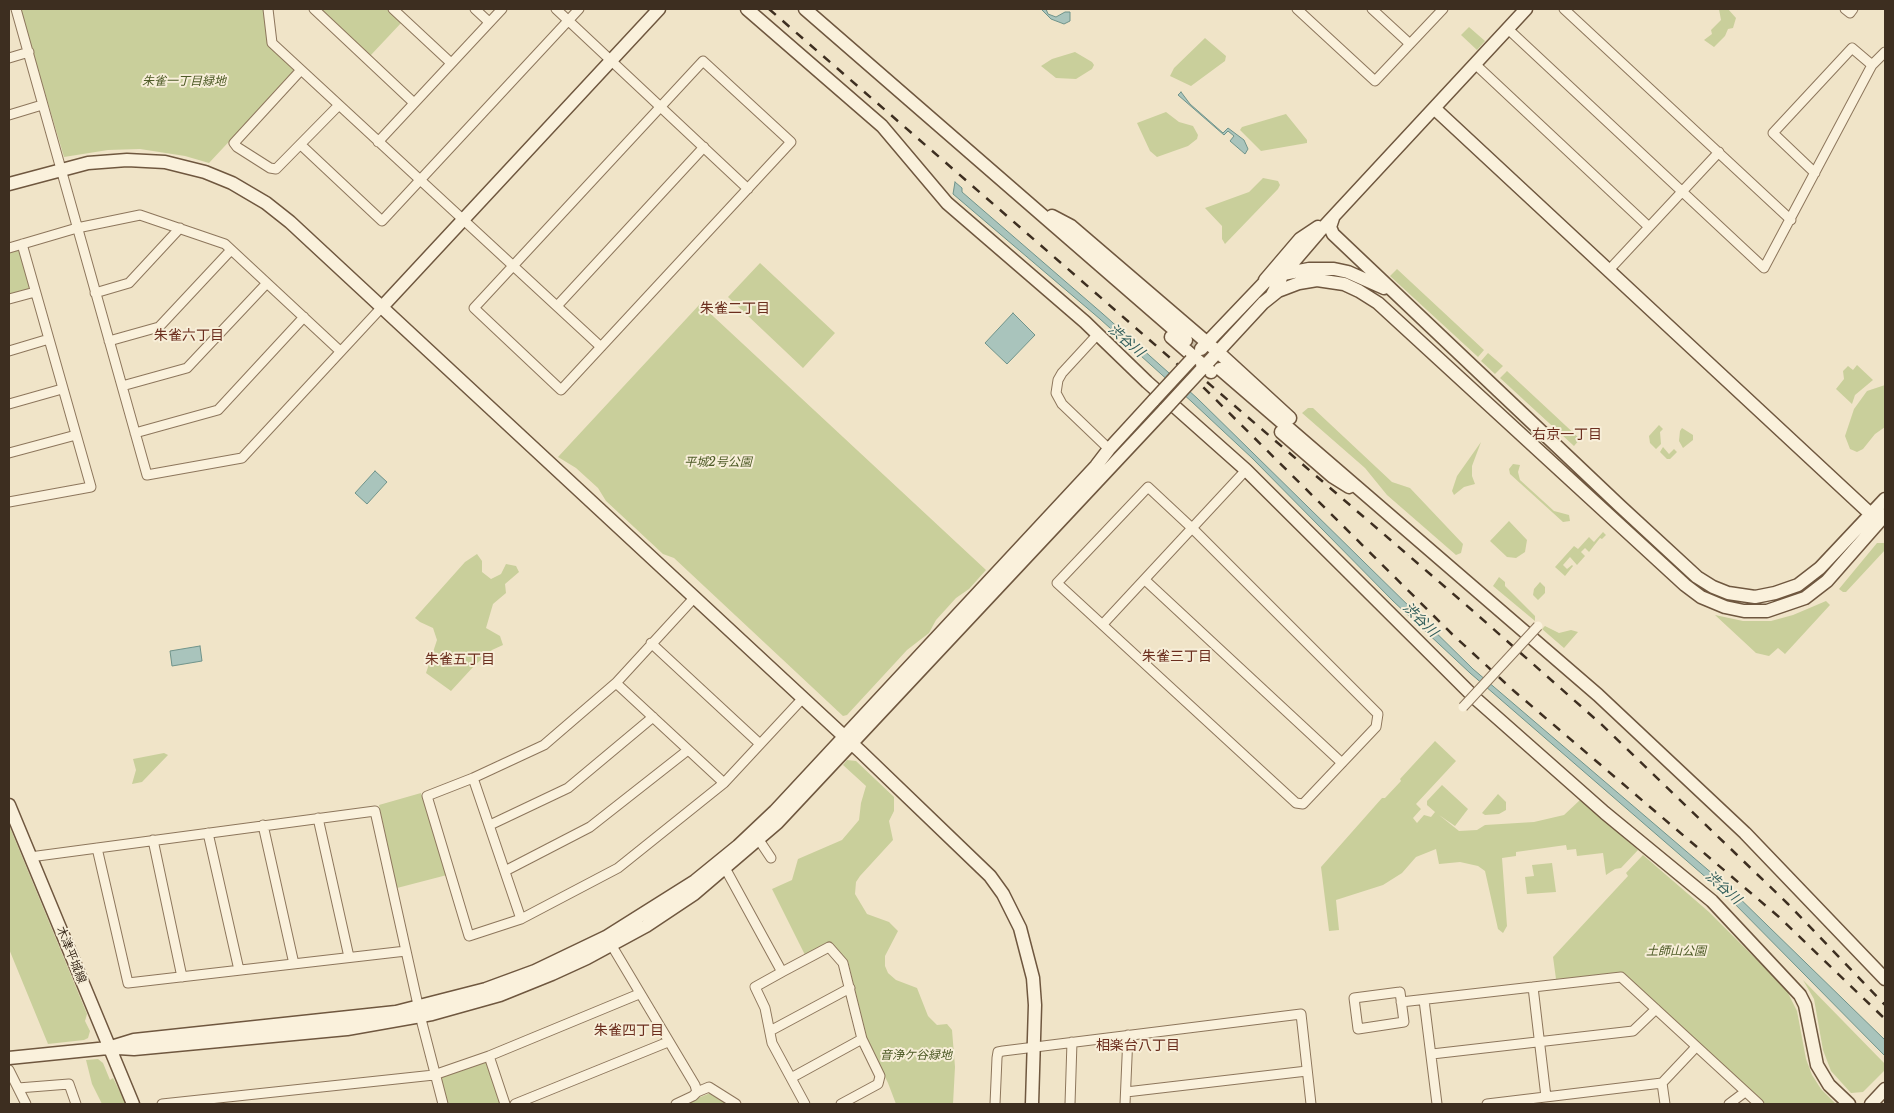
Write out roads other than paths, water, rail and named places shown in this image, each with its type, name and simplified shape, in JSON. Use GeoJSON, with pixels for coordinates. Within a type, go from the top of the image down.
{"type":"FeatureCollection","features":[{"type":"Feature","properties":{"kind":"street"},"geometry":{"type":"LineString","coordinates":[[16,9],[147,475],[242,458],[659,9]]}},
{"type":"Feature","properties":{"kind":"street"},"geometry":{"type":"LineString","coordinates":[[268,9],[272,43],[601,347]]}},
{"type":"Feature","properties":{"kind":"street"},"geometry":{"type":"LineString","coordinates":[[314,9],[414,103]]}},
{"type":"Feature","properties":{"kind":"street"},"geometry":{"type":"LineString","coordinates":[[393,9],[452,63]]}},
{"type":"Feature","properties":{"kind":"street"},"geometry":{"type":"LineString","coordinates":[[475,9],[489,22]]}},
{"type":"Feature","properties":{"kind":"street"},"geometry":{"type":"LineString","coordinates":[[378,142],[502,9]]}},
{"type":"Feature","properties":{"kind":"street"},"geometry":{"type":"LineString","coordinates":[[556,9],[748,188]]}},
{"type":"Feature","properties":{"kind":"street"},"geometry":{"type":"LineString","coordinates":[[302,145],[382,221],[579,9]]}},
{"type":"Feature","properties":{"kind":"street"},"geometry":{"type":"LineString","coordinates":[[747,9],[882,126],[940,197],[1097,335],[1246,470],[1476,699],[1605,813],[1712,901],[1800,995],[1805,1005],[1820,1071],[1829,1085],[1849,1104]]}},
{"type":"Feature","properties":{"kind":"street"},"geometry":{"type":"LineString","coordinates":[[805,9],[1186,340]]}},
{"type":"Feature","properties":{"kind":"street"},"geometry":{"type":"LineString","coordinates":[[1297,9],[1375,81],[1443,9]]}},
{"type":"Feature","properties":{"kind":"street"},"geometry":{"type":"LineString","coordinates":[[1372,9],[1410,44]]}},
{"type":"Feature","properties":{"kind":"street"},"geometry":{"type":"LineString","coordinates":[[609,942],[695,881],[738,846],[848,740],[1270,297],[1283,274],[1332,218],[1526,9]]}},
{"type":"Feature","properties":{"kind":"street"},"geometry":{"type":"LineString","coordinates":[[1564,9],[1791,220]]}},
{"type":"Feature","properties":{"kind":"street"},"geometry":{"type":"LineString","coordinates":[[1846,9],[1850,13],[1853,9]]}},
{"type":"Feature","properties":{"kind":"street"},"geometry":{"type":"LineString","coordinates":[[1508,28],[1764,268],[1872,65],[1885,52]]}},
{"type":"Feature","properties":{"kind":"street"},"geometry":{"type":"LineString","coordinates":[[1815,173],[1773,134],[1852,48],[1872,65]]}},
{"type":"Feature","properties":{"kind":"street"},"geometry":{"type":"LineString","coordinates":[[9,58],[29,52]]}},
{"type":"Feature","properties":{"kind":"street"},"geometry":{"type":"LineString","coordinates":[[703,61],[791,142],[748,188],[561,390],[474,308],[703,61]]}},
{"type":"Feature","properties":{"kind":"street"},"geometry":{"type":"LineString","coordinates":[[1475,64],[1649,227]]}},
{"type":"Feature","properties":{"kind":"street"},"geometry":{"type":"LineString","coordinates":[[301,70],[234,143],[251,156],[276,169],[294,149],[302,145],[339,105]]}},
{"type":"Feature","properties":{"kind":"street"},"geometry":{"type":"LineString","coordinates":[[9,115],[42,105]]}},
{"type":"Feature","properties":{"kind":"street"},"geometry":{"type":"LineString","coordinates":[[1434,108],[1880,520]]}},
{"type":"Feature","properties":{"kind":"street"},"geometry":{"type":"LineString","coordinates":[[557,306],[704,147]]}},
{"type":"Feature","properties":{"kind":"street"},"geometry":{"type":"LineString","coordinates":[[1609,270],[1719,152]]}},
{"type":"Feature","properties":{"kind":"street"},"geometry":{"type":"LineString","coordinates":[[9,184],[60,169],[109,160],[153,161],[191,168],[232,183],[277,211],[973,857],[1003,894],[1020,928],[1032,970],[1035,1006],[1032,1104]]}},
{"type":"Feature","properties":{"kind":"street"},"geometry":{"type":"LineString","coordinates":[[1036,208],[1071,226],[1218,352],[1346,468],[1380,505]]}},
{"type":"Feature","properties":{"kind":"street"},"geometry":{"type":"LineString","coordinates":[[1036,208],[1051,232],[1192,359],[1333,477],[1380,505]]}},
{"type":"Feature","properties":{"kind":"street"},"geometry":{"type":"LineString","coordinates":[[9,248],[77,228],[140,215],[225,244],[340,351]]}},
{"type":"Feature","properties":{"kind":"street"},"geometry":{"type":"LineString","coordinates":[[9,1058],[108,1048],[134,1040],[420,1012],[510,981],[609,942],[682,902],[759,840],[1096,466],[1109,449],[1260,287],[1300,239],[1332,218]]}},
{"type":"Feature","properties":{"kind":"street"},"geometry":{"type":"LineString","coordinates":[[1332,218],[1330,227],[1333,234],[1697,577],[1720,591],[1755,596],[1793,588],[1812,576],[1880,520]]}},
{"type":"Feature","properties":{"kind":"street"},"geometry":{"type":"LineString","coordinates":[[95,293],[129,283],[180,228]]}},
{"type":"Feature","properties":{"kind":"street"},"geometry":{"type":"LineString","coordinates":[[9,502],[91,487],[22,244]]}},
{"type":"Feature","properties":{"kind":"street"},"geometry":{"type":"LineString","coordinates":[[109,341],[159,326],[231,250]]}},
{"type":"Feature","properties":{"kind":"street"},"geometry":{"type":"LineString","coordinates":[[1283,274],[1285,257]]}},
{"type":"Feature","properties":{"kind":"street"},"geometry":{"type":"LineString","coordinates":[[1260,287],[1268,280],[1283,274],[1308,269],[1341,270],[1370,280],[1395,293]]}},
{"type":"Feature","properties":{"kind":"street"},"geometry":{"type":"LineString","coordinates":[[1283,274],[1289,280],[1299,283]]}},
{"type":"Feature","properties":{"kind":"street"},"geometry":{"type":"LineString","coordinates":[[1270,297],[1299,283],[1317,280],[1344,284],[1368,295],[1685,585],[1714,603],[1737,610],[1760,611],[1780,608],[1799,601],[1827,581],[1880,520],[1885,499]]}},
{"type":"Feature","properties":{"kind":"street"},"geometry":{"type":"LineString","coordinates":[[122,386],[187,368],[266,282]]}},
{"type":"Feature","properties":{"kind":"street"},"geometry":{"type":"LineString","coordinates":[[9,299],[35,292]]}},
{"type":"Feature","properties":{"kind":"street"},"geometry":{"type":"LineString","coordinates":[[135,433],[218,410],[304,317]]}},
{"type":"Feature","properties":{"kind":"street"},"geometry":{"type":"LineString","coordinates":[[1097,335],[1062,373],[1058,380],[1056,394],[1062,404],[1109,449]]}},
{"type":"Feature","properties":{"kind":"street"},"geometry":{"type":"LineString","coordinates":[[9,351],[49,340]]}},
{"type":"Feature","properties":{"kind":"street"},"geometry":{"type":"LineString","coordinates":[[1220,369],[1503,611],[1640,734],[1744,833],[1885,979]]}},
{"type":"Feature","properties":{"kind":"street"},"geometry":{"type":"LineString","coordinates":[[9,404],[62,389]]}},
{"type":"Feature","properties":{"kind":"street"},"geometry":{"type":"LineString","coordinates":[[9,453],[76,435]]}},
{"type":"Feature","properties":{"kind":"street"},"geometry":{"type":"LineString","coordinates":[[1103,624],[1194,529],[1246,470]]}},
{"type":"Feature","properties":{"kind":"street"},"geometry":{"type":"LineString","coordinates":[[1148,487],[1194,529],[1376,710],[1378,720],[1376,727],[1306,802],[1296,803],[1103,624],[1056,583],[1148,487]]}},
{"type":"Feature","properties":{"kind":"street"},"geometry":{"type":"LineString","coordinates":[[1145,580],[1342,763]]}},
{"type":"Feature","properties":{"kind":"street"},"geometry":{"type":"LineString","coordinates":[[694,598],[616,683],[544,745],[473,778],[427,796],[469,936],[521,919],[618,868],[724,783],[803,698]]}},
{"type":"Feature","properties":{"kind":"street"},"geometry":{"type":"LineString","coordinates":[[1463,706],[1538,626]]}},
{"type":"Feature","properties":{"kind":"street"},"geometry":{"type":"LineString","coordinates":[[651,643],[760,744]]}},
{"type":"Feature","properties":{"kind":"street"},"geometry":{"type":"LineString","coordinates":[[616,683],[724,783]]}},
{"type":"Feature","properties":{"kind":"street"},"geometry":{"type":"LineString","coordinates":[[490,825],[568,788],[653,717]]}},
{"type":"Feature","properties":{"kind":"street"},"geometry":{"type":"LineString","coordinates":[[506,871],[590,827],[688,750]]}},
{"type":"Feature","properties":{"kind":"street"},"geometry":{"type":"LineString","coordinates":[[473,778],[521,919]]}},
{"type":"Feature","properties":{"kind":"street","name":"木津平城線"},"geometry":{"type":"LineString","coordinates":[[9,805],[108,1048],[133,1104]]}},
{"type":"Feature","properties":{"kind":"street"},"geometry":{"type":"LineString","coordinates":[[30,857],[375,811],[434,1075],[443,1104]]}},
{"type":"Feature","properties":{"kind":"street"},"geometry":{"type":"LineString","coordinates":[[318,818],[349,957]]}},
{"type":"Feature","properties":{"kind":"street"},"geometry":{"type":"LineString","coordinates":[[263,825],[294,964]]}},
{"type":"Feature","properties":{"kind":"street"},"geometry":{"type":"LineString","coordinates":[[208,833],[239,970]]}},
{"type":"Feature","properties":{"kind":"street"},"geometry":{"type":"LineString","coordinates":[[152,840],[182,977]]}},
{"type":"Feature","properties":{"kind":"street"},"geometry":{"type":"LineString","coordinates":[[759,840],[771,858]]}},
{"type":"Feature","properties":{"kind":"street"},"geometry":{"type":"LineString","coordinates":[[97,848],[128,983],[406,951]]}},
{"type":"Feature","properties":{"kind":"street"},"geometry":{"type":"LineString","coordinates":[[725,868],[782,972]]}},
{"type":"Feature","properties":{"kind":"street"},"geometry":{"type":"LineString","coordinates":[[609,942],[696,1092]]}},
{"type":"Feature","properties":{"kind":"street"},"geometry":{"type":"LineString","coordinates":[[805,1104],[772,1043],[765,1008],[755,987],[829,947],[843,963],[862,1039],[880,1076],[878,1084],[841,1104]]}},
{"type":"Feature","properties":{"kind":"street"},"geometry":{"type":"LineString","coordinates":[[1401,1002],[1622,977],[1759,1104]]}},
{"type":"Feature","properties":{"kind":"street"},"geometry":{"type":"LineString","coordinates":[[1533,987],[1546,1097]]}},
{"type":"Feature","properties":{"kind":"street"},"geometry":{"type":"LineString","coordinates":[[770,1031],[850,988]]}},
{"type":"Feature","properties":{"kind":"street"},"geometry":{"type":"LineString","coordinates":[[1400,992],[1401,1002],[1404,1022],[1358,1029],[1354,998],[1400,992]]}},
{"type":"Feature","properties":{"kind":"street"},"geometry":{"type":"LineString","coordinates":[[162,1104],[211,1102],[434,1075],[489,1056],[639,994]]}},
{"type":"Feature","properties":{"kind":"street"},"geometry":{"type":"LineString","coordinates":[[1424,1000],[1437,1104]]}},
{"type":"Feature","properties":{"kind":"street"},"geometry":{"type":"LineString","coordinates":[[1432,1054],[1635,1030],[1656,1009]]}},
{"type":"Feature","properties":{"kind":"street"},"geometry":{"type":"LineString","coordinates":[[995,1104],[998,1052],[1301,1014],[1311,1104]]}},
{"type":"Feature","properties":{"kind":"street"},"geometry":{"type":"LineString","coordinates":[[1126,1104],[1128,1035]]}},
{"type":"Feature","properties":{"kind":"street"},"geometry":{"type":"LineString","coordinates":[[791,1078],[862,1039]]}},
{"type":"Feature","properties":{"kind":"street"},"geometry":{"type":"LineString","coordinates":[[514,1104],[668,1042]]}},
{"type":"Feature","properties":{"kind":"street"},"geometry":{"type":"LineString","coordinates":[[1070,1104],[1072,1042]]}},
{"type":"Feature","properties":{"kind":"street"},"geometry":{"type":"LineString","coordinates":[[1487,1104],[1662,1083],[1696,1047]]}},
{"type":"Feature","properties":{"kind":"street"},"geometry":{"type":"LineString","coordinates":[[489,1056],[505,1104]]}},
{"type":"Feature","properties":{"kind":"street"},"geometry":{"type":"LineString","coordinates":[[9,1070],[26,1104]]}},
{"type":"Feature","properties":{"kind":"street"},"geometry":{"type":"LineString","coordinates":[[1126,1092],[1307,1070]]}},
{"type":"Feature","properties":{"kind":"street"},"geometry":{"type":"LineString","coordinates":[[1662,1083],[1665,1104]]}},
{"type":"Feature","properties":{"kind":"street"},"geometry":{"type":"LineString","coordinates":[[18,1088],[69,1084],[76,1104]]}},
{"type":"Feature","properties":{"kind":"street"},"geometry":{"type":"LineString","coordinates":[[675,1104],[709,1087],[736,1104]]}},
{"type":"Feature","properties":{"kind":"street"},"geometry":{"type":"LineString","coordinates":[[1871,1104],[1885,1089]]}},
{"type":"Feature","properties":{"kind":"street"},"geometry":{"type":"LineString","coordinates":[[1728,1104],[1745,1092]]}},
{"type":"Feature","properties":{"kind":"water"},"geometry":{"type":"Polygon","coordinates":[[[1041,9],[1046,9],[1048,14],[1056,17],[1065,12],[1070,12],[1070,21],[1064,24],[1051,19],[1041,9]]]}},
{"type":"Feature","properties":{"kind":"water"},"geometry":{"type":"Polygon","coordinates":[[[1181,92],[1190,104],[1223,133],[1228,128],[1244,140],[1248,149],[1245,154],[1230,141],[1234,136],[1228,131],[1224,135],[1178,95],[1181,92]]]}},
{"type":"Feature","properties":{"kind":"water","name":"渋谷川"},"geometry":{"type":"Polygon","coordinates":[[[955,182],[962,188],[962,192],[1197,398],[1473,669],[1728,887],[1885,1040],[1885,1056],[1724,893],[1470,673],[1393,601],[1252,458],[1192,402],[1100,319],[953,194],[955,182]]]}},
{"type":"Feature","properties":{"kind":"water"},"geometry":{"type":"Polygon","coordinates":[[[1013,313],[1035,335],[1007,364],[985,343],[1013,313]]]}},
{"type":"Feature","properties":{"kind":"water"},"geometry":{"type":"Polygon","coordinates":[[[375,471],[387,482],[367,504],[355,493],[375,471]]]}},
{"type":"Feature","properties":{"kind":"water"},"geometry":{"type":"Polygon","coordinates":[[[200,646],[202,661],[172,666],[170,651],[200,646]]]}},
{"type":"Feature","properties":{"kind":"tunnel"},"geometry":{"type":"LineString","coordinates":[[1186,340],[1220,369]]}},
{"type":"Feature","properties":{"kind":"railway"},"geometry":{"type":"LineString","coordinates":[[769,9],[1199,383],[1452,634],[1514,691],[1779,917],[1885,1019]]}},
{"type":"Feature","properties":{"kind":"railway"},"geometry":{"type":"LineString","coordinates":[[1207,382],[1601,724],[1788,904],[1885,1005]]}},
{"type":"Feature","properties":{"kind":"district","name":"朱雀二丁目"},"geometry":{"type":"Point","coordinates":[735,309]}},
{"type":"Feature","properties":{"kind":"district","name":"朱雀六丁目"},"geometry":{"type":"Point","coordinates":[189,336]}},
{"type":"Feature","properties":{"kind":"district","name":"右京一丁目"},"geometry":{"type":"Point","coordinates":[1567,435]}},
{"type":"Feature","properties":{"kind":"district","name":"朱雀三丁目"},"geometry":{"type":"Point","coordinates":[1177,657]}},
{"type":"Feature","properties":{"kind":"district","name":"朱雀五丁目"},"geometry":{"type":"Point","coordinates":[460,660]}},
{"type":"Feature","properties":{"kind":"district","name":"朱雀四丁目"},"geometry":{"type":"Point","coordinates":[629,1031]}},
{"type":"Feature","properties":{"kind":"district","name":"相楽台八丁目"},"geometry":{"type":"Point","coordinates":[1138,1046]}},
{"type":"Feature","properties":{"kind":"park label","name":"朱雀一丁目緑地"},"geometry":{"type":"Point","coordinates":[184,82]}},
{"type":"Feature","properties":{"kind":"park label","name":"平城2号公園"},"geometry":{"type":"Point","coordinates":[718,463]}},
{"type":"Feature","properties":{"kind":"park label","name":"土師山公園"},"geometry":{"type":"Point","coordinates":[1676,952]}},
{"type":"Feature","properties":{"kind":"park label","name":"音浄ケ谷緑地"},"geometry":{"type":"Point","coordinates":[916,1056]}}]}
